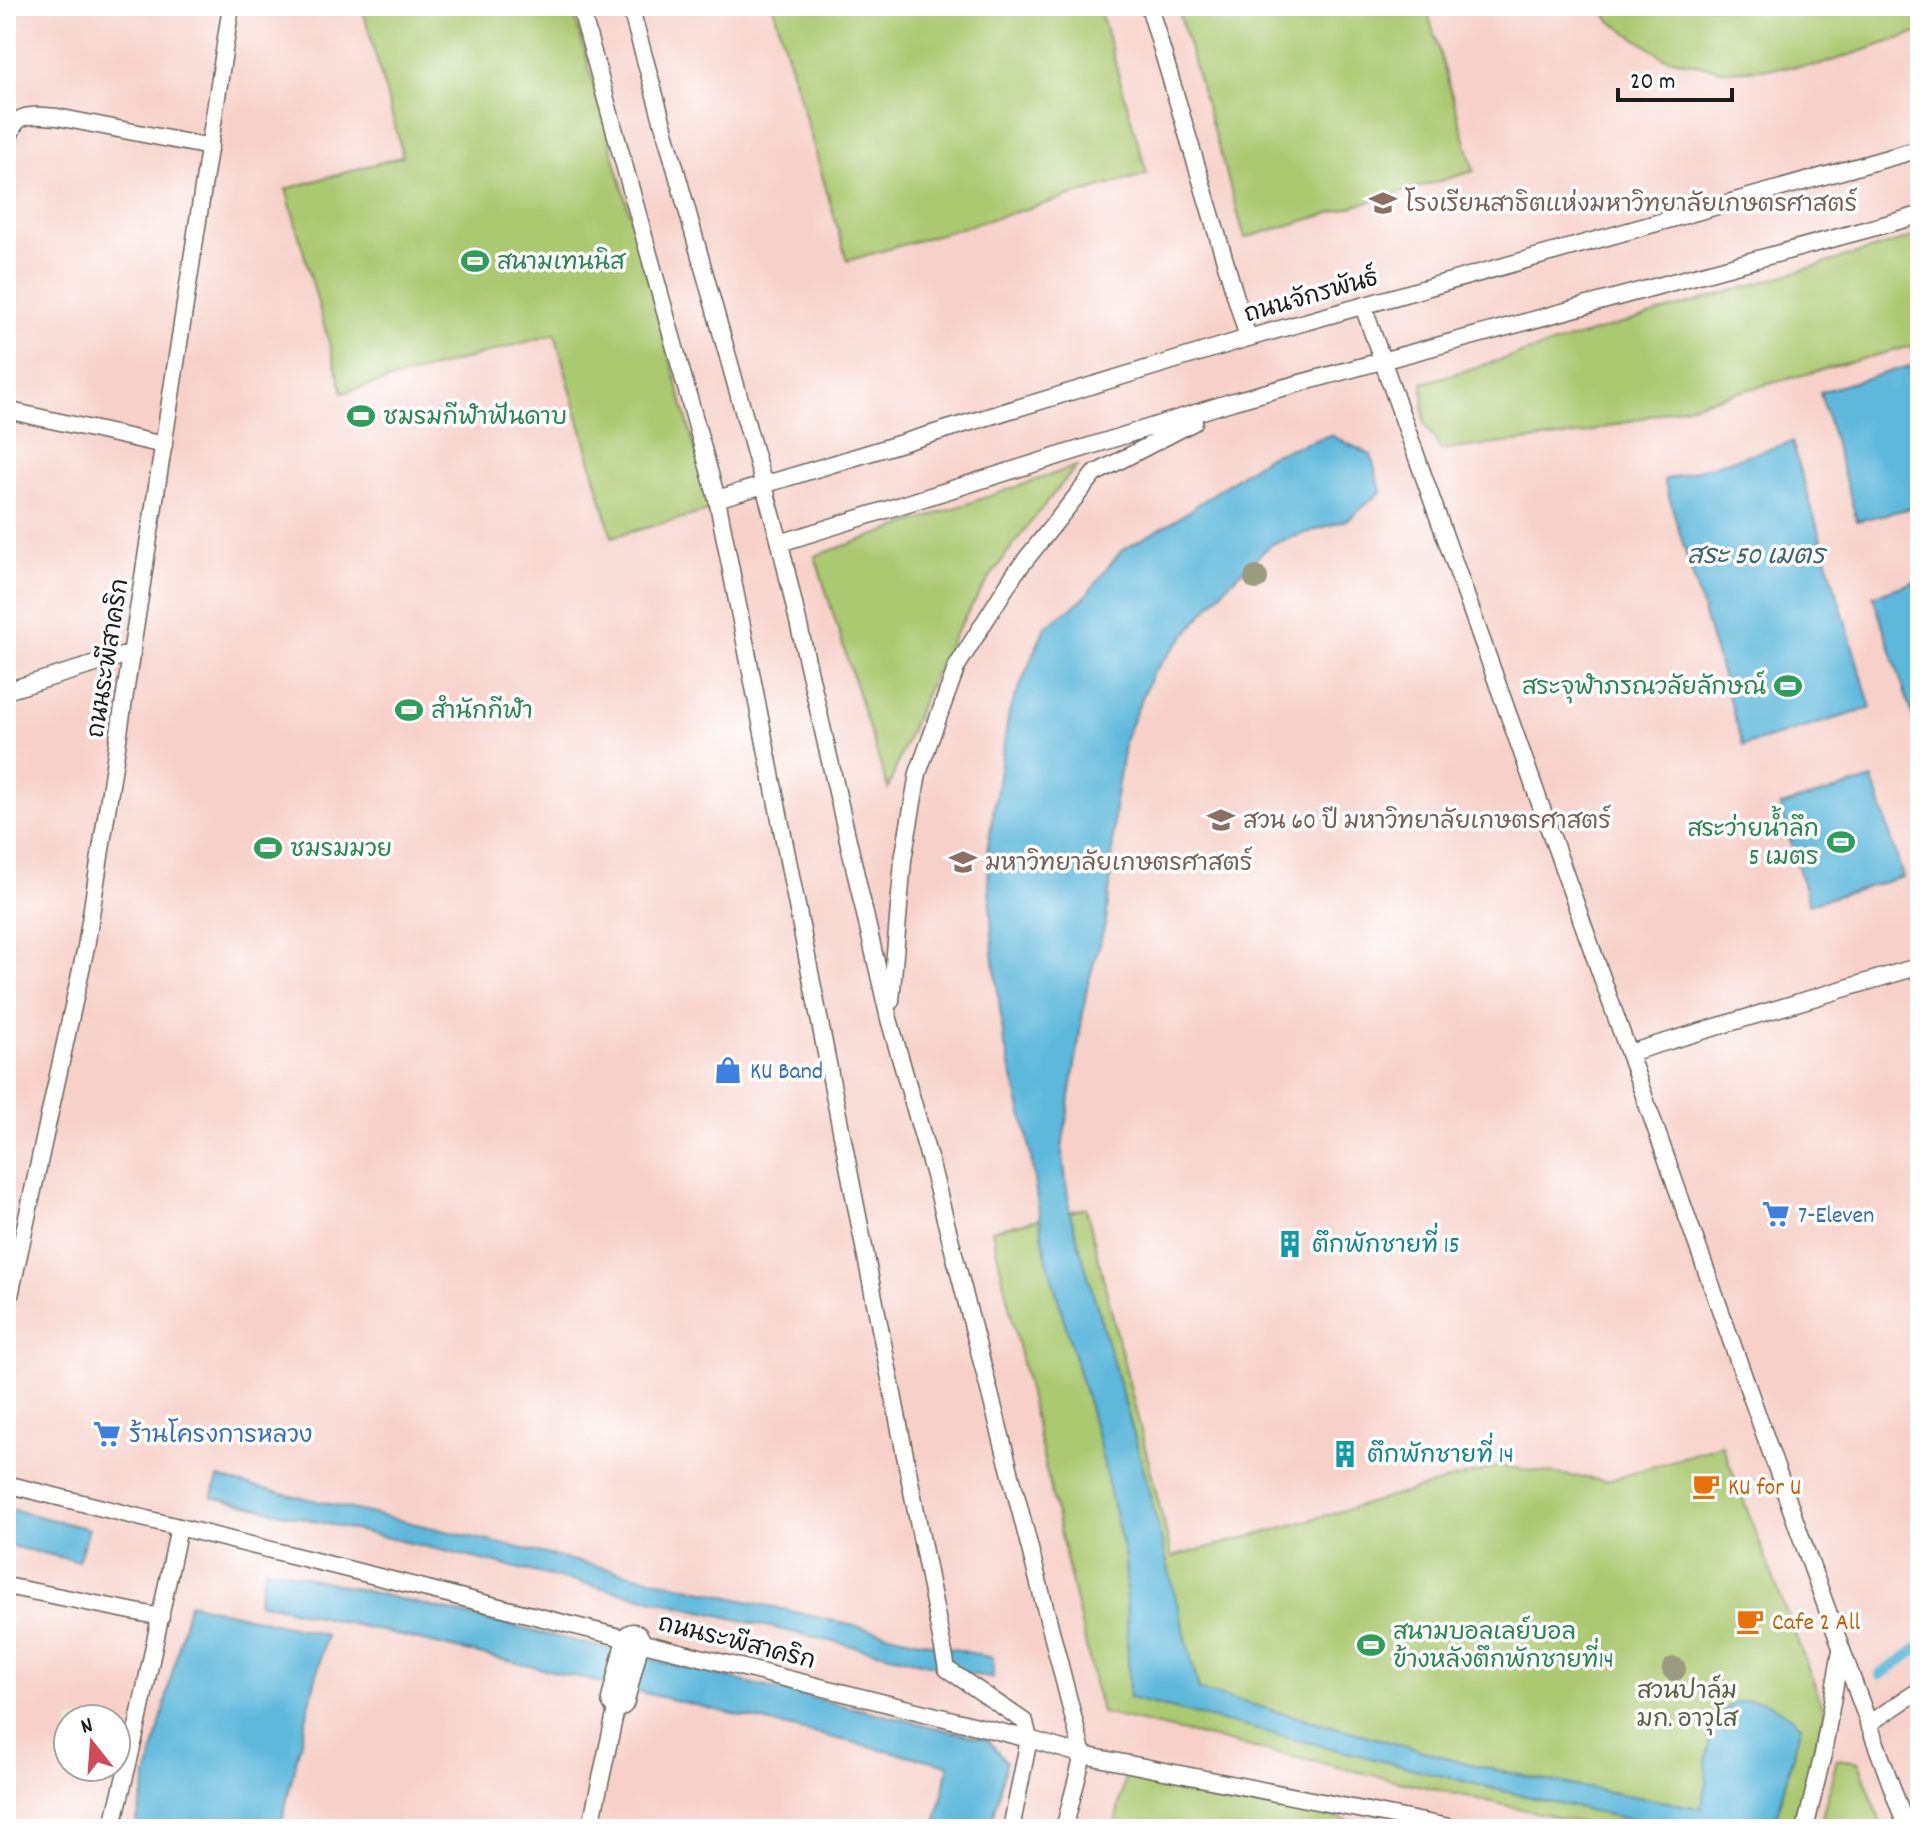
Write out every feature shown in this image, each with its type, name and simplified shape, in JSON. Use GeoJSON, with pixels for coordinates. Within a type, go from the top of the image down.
{"type":"FeatureCollection","features":[{"type":"Feature","properties":{"kind":"street"},"geometry":{"type":"LineString","coordinates":[[618,1700],[631,1646]]}},
{"type":"Feature","properties":{"kind":"lane","name":"ถนนระพีสาคริก"},"geometry":{"type":"LineString","coordinates":[[6,1314],[86,947],[231,6]]}},
{"type":"Feature","properties":{"kind":"lane"},"geometry":{"type":"LineString","coordinates":[[580,6],[717,499],[947,1669],[1025,1722],[1029,1739],[1011,1829]]}},
{"type":"Feature","properties":{"kind":"lane"},"geometry":{"type":"LineString","coordinates":[[630,6],[780,543],[889,1019],[933,1172],[1083,1755],[1064,1829]]}},
{"type":"Feature","properties":{"kind":"lane"},"geometry":{"type":"LineString","coordinates":[[1149,6],[1248,338]]}},
{"type":"Feature","properties":{"kind":"lane"},"geometry":{"type":"LineString","coordinates":[[6,152],[11,128],[16,121],[34,115],[210,147]]}},
{"type":"Feature","properties":{"kind":"lane","name":"ถนนจักรพันธ์"},"geometry":{"type":"LineString","coordinates":[[717,499],[1248,338],[1920,149]]}},
{"type":"Feature","properties":{"kind":"lane"},"geometry":{"type":"LineString","coordinates":[[780,543],[1234,401],[1920,215]]}},
{"type":"Feature","properties":{"kind":"lane"},"geometry":{"type":"LineString","coordinates":[[1363,306],[1907,1829]]}},
{"type":"Feature","properties":{"kind":"lane"},"geometry":{"type":"LineString","coordinates":[[889,1019],[903,860],[918,773],[957,666],[1015,573],[1094,474],[1234,401]]}},
{"type":"Feature","properties":{"kind":"lane"},"geometry":{"type":"LineString","coordinates":[[6,410],[164,445]]}},
{"type":"Feature","properties":{"kind":"lane"},"geometry":{"type":"LineString","coordinates":[[6,691],[132,653]]}},
{"type":"Feature","properties":{"kind":"lane"},"geometry":{"type":"LineString","coordinates":[[1629,1053],[1920,966]]}},
{"type":"Feature","properties":{"kind":"lane","name":"ถนนระพีสาคริก"},"geometry":{"type":"LineString","coordinates":[[6,1484],[631,1646],[1029,1739],[1083,1755],[1459,1829]]}},
{"type":"Feature","properties":{"kind":"lane"},"geometry":{"type":"LineString","coordinates":[[112,1829],[179,1527]]}},
{"type":"Feature","properties":{"kind":"lane"},"geometry":{"type":"LineString","coordinates":[[6,1586],[161,1617]]}},
{"type":"Feature","properties":{"kind":"lane"},"geometry":{"type":"LineString","coordinates":[[1805,1829],[1823,1754],[1841,1650]]}},
{"type":"Feature","properties":{"kind":"lane"},"geometry":{"type":"LineString","coordinates":[[1868,1724],[1920,1690]]}},
{"type":"Feature","properties":{"kind":"lane"},"geometry":{"type":"LineString","coordinates":[[590,1829],[618,1700]]}},
{"type":"Feature","properties":{"kind":"shaded area","name":"มหาวิทยาลัยเกษตรศาสตร์"},"geometry":{"type":"Polygon","coordinates":[[[6,6],[1920,6],[1920,1829],[6,1829],[6,6]]]}},
{"type":"Feature","properties":{"kind":"green space","name":"สนามเทนนิส"},"geometry":{"type":"Polygon","coordinates":[[[362,6],[572,6],[712,510],[612,537],[555,334],[343,393],[286,189],[403,156],[362,6]]]}},
{"type":"Feature","properties":{"kind":"green space"},"geometry":{"type":"Polygon","coordinates":[[[773,6],[1099,6],[1147,174],[847,261],[773,6]]]}},
{"type":"Feature","properties":{"kind":"green space"},"geometry":{"type":"Polygon","coordinates":[[[1177,6],[1426,6],[1474,171],[1245,238],[1177,6]]]}},
{"type":"Feature","properties":{"kind":"green space"},"geometry":{"type":"Polygon","coordinates":[[[1600,6],[1920,6],[1920,32],[1820,65],[1727,71],[1663,57],[1609,20],[1600,6]]]}},
{"type":"Feature","properties":{"kind":"green space"},"geometry":{"type":"Polygon","coordinates":[[[1920,235],[1920,375],[1911,346],[1578,435],[1441,450],[1424,423],[1423,383],[1920,235]]]}},
{"type":"Feature","properties":{"kind":"green space"},"geometry":{"type":"Polygon","coordinates":[[[1077,466],[1017,540],[964,619],[928,689],[888,789],[815,556],[1077,466]]]}},
{"type":"Feature","properties":{"kind":"green space","name":"สวนปาล์ม มก. อาวุโส"},"geometry":{"type":"Polygon","coordinates":[[[1086,1208],[1172,1557],[1499,1466],[1607,1481],[1722,1445],[1825,1712],[1792,1829],[1609,1829],[1101,1713],[992,1230],[1086,1208]]]}},
{"type":"Feature","properties":{"kind":"green space"},"geometry":{"type":"Polygon","coordinates":[[[1837,1759],[1859,1762],[1883,1829],[1819,1829],[1837,1759]]]}},
{"type":"Feature","properties":{"kind":"green space"},"geometry":{"type":"Polygon","coordinates":[[[1138,1774],[1387,1829],[1114,1829],[1125,1777],[1138,1774]]]}},
{"type":"Feature","properties":{"kind":"water"},"geometry":{"type":"Polygon","coordinates":[[[1909,366],[1920,405],[1920,506],[1857,521],[1820,392],[1909,366]]]}},
{"type":"Feature","properties":{"kind":"water"},"geometry":{"type":"Polygon","coordinates":[[[1330,435],[1371,455],[1381,492],[1349,519],[1272,544],[1229,583],[1152,674],[1125,738],[1115,802],[1106,921],[1087,987],[1062,1149],[1070,1213],[1141,1459],[1199,1690],[1478,1766],[1701,1808],[1707,1783],[1706,1761],[1713,1717],[1735,1703],[1763,1702],[1801,1725],[1773,1829],[1672,1829],[1503,1791],[1129,1698],[1125,1558],[1098,1439],[1045,1253],[1028,1138],[1004,1041],[993,952],[987,852],[1009,712],[1045,627],[1083,599],[1121,551],[1177,519],[1268,456],[1330,435]]]}},
{"type":"Feature","properties":{"kind":"water","name":"สระ 50 เมตร"},"geometry":{"type":"Polygon","coordinates":[[[1792,442],[1871,708],[1743,746],[1664,480],[1792,442]]]}},
{"type":"Feature","properties":{"kind":"water"},"geometry":{"type":"Polygon","coordinates":[[[1920,580],[1920,739],[1873,596],[1920,580]]]}},
{"type":"Feature","properties":{"kind":"water","name":"สระว่ายน้ำลึก 5 เมตร"},"geometry":{"type":"Polygon","coordinates":[[[1873,779],[1903,877],[1809,904],[1780,806],[1873,779]]]}},
{"type":"Feature","properties":{"kind":"water"},"geometry":{"type":"Polygon","coordinates":[[[218,1478],[993,1658],[993,1679],[212,1497],[218,1478]]]}},
{"type":"Feature","properties":{"kind":"water"},"geometry":{"type":"Polygon","coordinates":[[[6,1508],[89,1529],[78,1561],[6,1545],[6,1508]]]}},
{"type":"Feature","properties":{"kind":"water"},"geometry":{"type":"Polygon","coordinates":[[[265,1567],[988,1740],[1006,1761],[991,1829],[935,1829],[949,1765],[258,1602],[265,1567]]]}},
{"type":"Feature","properties":{"kind":"water"},"geometry":{"type":"Polygon","coordinates":[[[189,1603],[326,1635],[280,1829],[135,1829],[189,1603]]]}},
{"type":"Feature","properties":{"kind":"waterway"},"geometry":{"type":"LineString","coordinates":[[1880,1675],[1920,1647]]}},
{"type":"Feature","properties":{"kind":"place","name":"โรงเรียนสาธิตแห่งมหาวิทยาลัยเกษตรศาสตร์"},"geometry":{"type":"Point","coordinates":[1383,203]}},
{"type":"Feature","properties":{"kind":"place","name":"สนามเทนนิส"},"geometry":{"type":"Point","coordinates":[475,261]}},
{"type":"Feature","properties":{"kind":"place","name":"ชมรมกีฬาฟันดาบ"},"geometry":{"type":"Point","coordinates":[361,416]}},
{"type":"Feature","properties":{"kind":"place","name":"สระจุฬาภรณวลัยลักษณ์"},"geometry":{"type":"Point","coordinates":[1788,686]}},
{"type":"Feature","properties":{"kind":"place","name":"สำนักกีฬา"},"geometry":{"type":"Point","coordinates":[409,710]}},
{"type":"Feature","properties":{"kind":"place","name":"สวน 60 ปี มหาวิทยาลัยเกษตรศาสตร์"},"geometry":{"type":"Point","coordinates":[1221,820]}},
{"type":"Feature","properties":{"kind":"place","name":"สระว่ายน้ำลึก 5 เมตร"},"geometry":{"type":"Point","coordinates":[1841,842]}},
{"type":"Feature","properties":{"kind":"place","name":"ชมรมมวย"},"geometry":{"type":"Point","coordinates":[268,848]}},
{"type":"Feature","properties":{"kind":"place","name":"มหาวิทยาลัยเกษตรศาสตร์"},"geometry":{"type":"Point","coordinates":[963,862]}},
{"type":"Feature","properties":{"kind":"place","name":"KU Band"},"geometry":{"type":"Point","coordinates":[728,1070]}},
{"type":"Feature","properties":{"kind":"place","name":"7-Eleven"},"geometry":{"type":"Point","coordinates":[1776,1214]}},
{"type":"Feature","properties":{"kind":"place","name":"ตึกพักชายที่ 15"},"geometry":{"type":"Point","coordinates":[1290,1244]}},
{"type":"Feature","properties":{"kind":"place","name":"ร้านโครงการหลวง"},"geometry":{"type":"Point","coordinates":[107,1434]}},
{"type":"Feature","properties":{"kind":"place","name":"ตึกพักชายที่ 14"},"geometry":{"type":"Point","coordinates":[1345,1454]}},
{"type":"Feature","properties":{"kind":"place","name":"KU for U"},"geometry":{"type":"Point","coordinates":[1706,1486]}},
{"type":"Feature","properties":{"kind":"place","name":"Cafe 2 All"},"geometry":{"type":"Point","coordinates":[1750,1621]}},
{"type":"Feature","properties":{"kind":"place","name":"สนามบอลเลย์บอล ข้างหลังตึกพักชายที่14"},"geometry":{"type":"Point","coordinates":[1371,1645]}}]}
